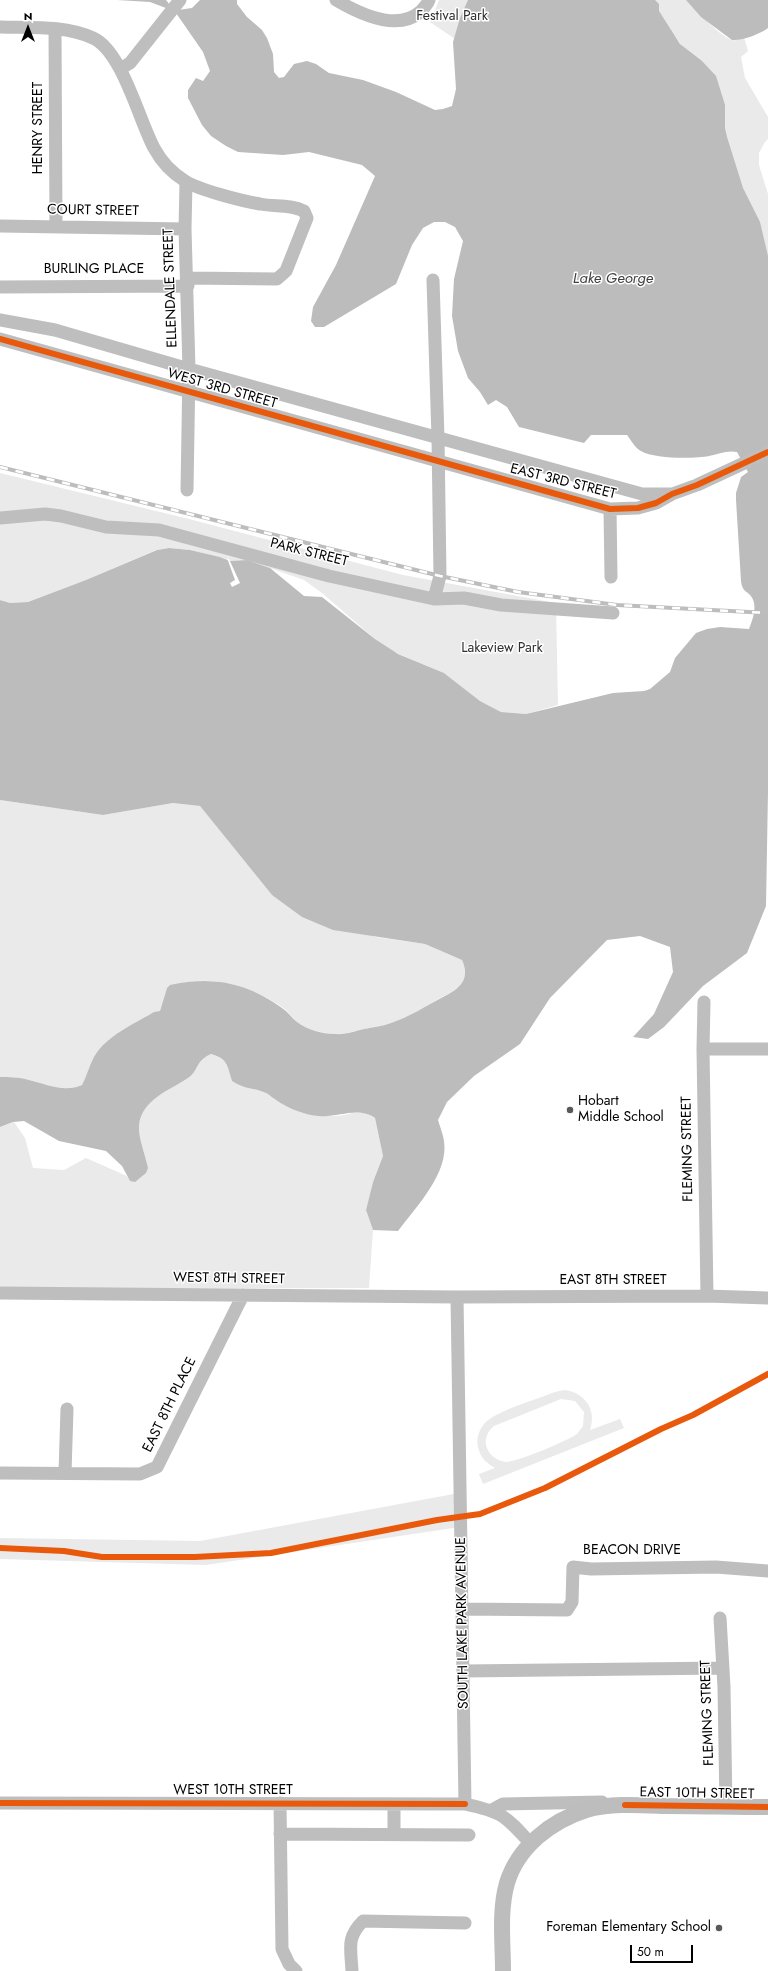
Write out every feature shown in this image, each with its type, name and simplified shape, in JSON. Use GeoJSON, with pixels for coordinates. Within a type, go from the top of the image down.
{"type":"FeatureCollection","features":[{"type":"Feature","properties":{"kind":"main road","name":"EAST 10TH STREET"},"geometry":{"type":"LineString","coordinates":[[530,1843],[558,1822],[587,1810],[625,1805],[768,1807]]}},
{"type":"Feature","properties":{"kind":"main road"},"geometry":{"type":"LineString","coordinates":[[503,1971],[503,1901],[514,1866],[530,1843]]}},
{"type":"Feature","properties":{"kind":"street"},"geometry":{"type":"LineString","coordinates":[[120,69],[130,62],[180,0]]}},
{"type":"Feature","properties":{"kind":"street"},"geometry":{"type":"LineString","coordinates":[[336,0],[349,7],[387,21],[413,18],[428,5],[429,0]]}},
{"type":"Feature","properties":{"kind":"street"},"geometry":{"type":"LineString","coordinates":[[0,27],[55,29],[76,32],[94,39],[110,52],[120,69],[154,149],[169,168],[186,182]]}},
{"type":"Feature","properties":{"kind":"street","name":"HENRY STREET"},"geometry":{"type":"LineString","coordinates":[[55,29],[56,227]]}},
{"type":"Feature","properties":{"kind":"street","name":"ELLENDALE STREET"},"geometry":{"type":"LineString","coordinates":[[186,182],[185,229],[188,282],[189,369],[187,490]]}},
{"type":"Feature","properties":{"kind":"street","name":"BURLING PLACE"},"geometry":{"type":"LineString","coordinates":[[0,287],[277,279],[286,271],[307,218],[304,211],[294,206],[261,204],[222,195],[186,182]]}},
{"type":"Feature","properties":{"kind":"street","name":"COURT STREET"},"geometry":{"type":"LineString","coordinates":[[0,226],[185,229]]}},
{"type":"Feature","properties":{"kind":"street"},"geometry":{"type":"LineString","coordinates":[[433,280],[438,438],[440,576],[434,598]]}},
{"type":"Feature","properties":{"kind":"street","name":"WEST 3RD STREET"},"geometry":{"type":"LineString","coordinates":[[0,320],[55,330],[438,438]]}},
{"type":"Feature","properties":{"kind":"street","name":"WEST 3RD STREET"},"geometry":{"type":"LineString","coordinates":[[0,339],[438,462]]}},
{"type":"Feature","properties":{"kind":"street","name":"EAST 3RD STREET"},"geometry":{"type":"LineString","coordinates":[[438,438],[642,494],[672,494]]}},
{"type":"Feature","properties":{"kind":"street","name":"EAST 3RD STREET"},"geometry":{"type":"LineString","coordinates":[[438,462],[610,509],[638,508],[656,503],[672,494],[698,485],[768,452]]}},
{"type":"Feature","properties":{"kind":"street"},"geometry":{"type":"LineString","coordinates":[[610,509],[612,577]]}},
{"type":"Feature","properties":{"kind":"street","name":"PARK STREET"},"geometry":{"type":"LineString","coordinates":[[0,518],[45,514],[61,516],[106,527],[159,530],[328,576],[434,598],[464,598],[501,605],[613,613]]}},
{"type":"Feature","properties":{"kind":"street","name":"FLEMING STREET"},"geometry":{"type":"LineString","coordinates":[[704,1002],[703,1049],[706,1296]]}},
{"type":"Feature","properties":{"kind":"street"},"geometry":{"type":"LineString","coordinates":[[703,1049],[768,1049]]}},
{"type":"Feature","properties":{"kind":"street","name":"WEST 8TH STREET"},"geometry":{"type":"LineString","coordinates":[[0,1293],[457,1297]]}},
{"type":"Feature","properties":{"kind":"street","name":"EAST 8TH PLACE"},"geometry":{"type":"LineString","coordinates":[[0,1473],[140,1474],[157,1468],[242,1295]]}},
{"type":"Feature","properties":{"kind":"street","name":"EAST 8TH STREET"},"geometry":{"type":"LineString","coordinates":[[457,1297],[706,1296],[768,1298]]}},
{"type":"Feature","properties":{"kind":"street","name":"SOUTH LAKE PARK AVENUE"},"geometry":{"type":"LineString","coordinates":[[457,1297],[465,1804]]}},
{"type":"Feature","properties":{"kind":"street"},"geometry":{"type":"LineString","coordinates":[[65,1473],[67,1409]]}},
{"type":"Feature","properties":{"kind":"street","name":"BEACON DRIVE"},"geometry":{"type":"LineString","coordinates":[[463,1609],[567,1610],[572,1602],[573,1567],[591,1569],[716,1567],[768,1571]]}},
{"type":"Feature","properties":{"kind":"street","name":"FLEMING STREET"},"geometry":{"type":"LineString","coordinates":[[720,1618],[723,1668],[726,1807]]}},
{"type":"Feature","properties":{"kind":"street"},"geometry":{"type":"LineString","coordinates":[[464,1671],[723,1668]]}},
{"type":"Feature","properties":{"kind":"street","name":"EAST 10TH STREET"},"geometry":{"type":"LineString","coordinates":[[492,1810],[503,1804],[606,1802],[625,1805]]}},
{"type":"Feature","properties":{"kind":"street","name":"WEST 10TH STREET"},"geometry":{"type":"LineString","coordinates":[[0,1803],[465,1804]]}},
{"type":"Feature","properties":{"kind":"street"},"geometry":{"type":"LineString","coordinates":[[280,1803],[282,1950],[289,1964],[296,1971]]}},
{"type":"Feature","properties":{"kind":"street"},"geometry":{"type":"LineString","coordinates":[[394,1804],[394,1834]]}},
{"type":"Feature","properties":{"kind":"street"},"geometry":{"type":"LineString","coordinates":[[465,1804],[500,1813],[512,1823],[530,1843]]}},
{"type":"Feature","properties":{"kind":"street"},"geometry":{"type":"LineString","coordinates":[[280,1834],[469,1835]]}},
{"type":"Feature","properties":{"kind":"street"},"geometry":{"type":"LineString","coordinates":[[352,1971],[351,1940],[353,1931],[363,1921],[465,1923]]}},
{"type":"Feature","properties":{"kind":"green space","name":"Festival Park"},"geometry":{"type":"Polygon","coordinates":[[[439,0],[477,0],[461,43],[430,22],[439,0]]]}},
{"type":"Feature","properties":{"kind":"green space"},"geometry":{"type":"Polygon","coordinates":[[[649,0],[686,0],[714,28],[726,37],[732,40],[738,40],[744,37],[748,51],[741,57],[745,78],[768,117],[768,139],[759,153],[759,165],[768,194],[768,304],[697,67],[649,0]]]}},
{"type":"Feature","properties":{"kind":"green space","name":"Lakeview Park"},"geometry":{"type":"Polygon","coordinates":[[[0,473],[189,519],[403,575],[556,603],[558,705],[526,714],[501,712],[480,701],[444,673],[394,652],[375,639],[322,593],[304,580],[247,560],[231,561],[190,550],[169,548],[156,550],[86,580],[28,602],[10,603],[0,600],[0,473]]]}},
{"type":"Feature","properties":{"kind":"green space"},"geometry":{"type":"Polygon","coordinates":[[[0,800],[103,815],[173,803],[200,806],[272,895],[375,937],[425,944],[462,960],[465,973],[464,978],[462,983],[454,991],[404,1018],[384,1025],[338,1034],[329,1034],[309,1029],[297,1022],[282,1007],[255,992],[241,987],[212,981],[182,983],[167,988],[160,1011],[148,1015],[90,1067],[82,1085],[62,1088],[22,1078],[0,1077],[0,800]]]}},
{"type":"Feature","properties":{"kind":"green space"},"geometry":{"type":"Polygon","coordinates":[[[210,1054],[220,1058],[226,1063],[232,1081],[241,1086],[266,1093],[291,1108],[301,1112],[313,1115],[334,1116],[364,1113],[375,1118],[383,1156],[373,1182],[366,1210],[373,1230],[369,1288],[0,1289],[0,1127],[14,1122],[25,1138],[33,1168],[64,1170],[86,1158],[127,1176],[130,1181],[148,1168],[139,1131],[141,1117],[145,1109],[158,1097],[192,1075],[202,1060],[210,1054]]]}},
{"type":"Feature","properties":{"kind":"green space"},"geometry":{"type":"Polygon","coordinates":[[[564,1390],[571,1391],[578,1394],[588,1403],[592,1416],[590,1430],[620,1419],[624,1428],[483,1484],[479,1474],[495,1468],[484,1459],[480,1454],[478,1447],[478,1435],[484,1424],[497,1414],[564,1390]],[[561,1399],[494,1426],[489,1432],[486,1442],[489,1451],[499,1460],[506,1462],[512,1461],[542,1451],[572,1437],[577,1434],[583,1426],[584,1412],[575,1401],[561,1399]]]}},
{"type":"Feature","properties":{"kind":"green space"},"geometry":{"type":"Polygon","coordinates":[[[459,1493],[460,1527],[206,1565],[0,1559],[0,1538],[200,1541],[459,1493]]]}},
{"type":"Feature","properties":{"kind":"water"},"geometry":{"type":"Polygon","coordinates":[[[117,0],[166,0],[170,5],[166,8],[150,2],[117,0]]]}},
{"type":"Feature","properties":{"kind":"water","name":"Lake George"},"geometry":{"type":"Polygon","coordinates":[[[200,0],[237,0],[237,4],[247,17],[262,30],[267,38],[273,54],[274,72],[279,78],[284,77],[294,64],[307,61],[316,64],[329,73],[363,80],[396,92],[435,110],[452,106],[456,89],[453,42],[460,18],[468,0],[655,0],[659,4],[659,11],[680,44],[702,61],[716,76],[725,105],[725,128],[727,137],[743,188],[760,222],[768,256],[768,791],[766,906],[747,953],[703,986],[664,1027],[648,1039],[633,1037],[654,1014],[673,972],[670,947],[640,936],[607,940],[550,998],[520,1044],[474,1076],[447,1102],[438,1120],[444,1141],[444,1153],[441,1165],[430,1189],[398,1231],[373,1230],[366,1210],[373,1182],[383,1156],[375,1118],[362,1113],[319,1116],[298,1111],[283,1105],[266,1093],[241,1086],[232,1081],[226,1063],[221,1058],[211,1054],[202,1060],[188,1078],[158,1097],[145,1109],[141,1117],[139,1131],[148,1168],[146,1173],[135,1182],[130,1181],[122,1166],[106,1151],[59,1141],[24,1121],[13,1122],[0,1127],[0,1077],[22,1078],[62,1088],[82,1085],[92,1060],[99,1050],[121,1031],[154,1012],[160,1011],[167,988],[170,985],[185,982],[214,981],[242,987],[269,999],[305,1027],[320,1032],[339,1034],[385,1025],[411,1015],[454,991],[462,983],[465,973],[462,960],[425,944],[333,930],[302,917],[272,895],[200,806],[173,803],[103,815],[0,800],[0,600],[10,603],[28,602],[86,580],[157,550],[169,548],[190,550],[220,557],[230,561],[247,560],[270,568],[304,596],[322,597],[375,639],[398,654],[444,673],[480,701],[501,712],[526,714],[613,693],[644,691],[650,689],[670,672],[675,658],[696,633],[707,629],[720,627],[749,629],[754,611],[754,602],[741,584],[736,500],[736,493],[741,477],[748,472],[737,452],[726,452],[694,458],[655,456],[639,450],[627,435],[591,435],[584,443],[519,427],[507,407],[496,400],[488,405],[480,392],[468,378],[458,351],[452,316],[454,279],[463,241],[455,227],[445,222],[434,222],[423,228],[412,245],[396,284],[324,327],[315,327],[311,321],[313,307],[336,265],[375,176],[362,165],[309,152],[283,155],[238,152],[211,136],[202,125],[188,98],[188,90],[196,78],[203,81],[210,71],[203,52],[176,13],[178,10],[192,8],[200,0]]]}},
{"type":"Feature","properties":{"kind":"water"},"geometry":{"type":"Polygon","coordinates":[[[686,0],[768,0],[768,28],[751,37],[732,40],[701,17],[686,0]]]}},
{"type":"Feature","properties":{"kind":"pier"},"geometry":{"type":"Polygon","coordinates":[[[227,558],[229,559],[240,583],[232,587],[230,583],[235,580],[227,558]]]}},
{"type":"Feature","properties":{"kind":"railway"},"geometry":{"type":"LineString","coordinates":[[0,467],[440,576],[518,592],[617,605],[768,613]]}},
{"type":"Feature","properties":{"kind":"cycle path"},"geometry":{"type":"LineString","coordinates":[[0,339],[610,509],[638,508],[656,503],[672,494],[697,485],[768,452]]}},
{"type":"Feature","properties":{"kind":"cycle path"},"geometry":{"type":"LineString","coordinates":[[0,1548],[64,1551],[102,1557],[195,1557],[271,1553],[437,1520],[480,1514],[545,1488],[661,1429],[693,1415],[768,1374]]}},
{"type":"Feature","properties":{"kind":"cycle path"},"geometry":{"type":"LineString","coordinates":[[0,1803],[465,1804]]}},
{"type":"Feature","properties":{"kind":"cycle path"},"geometry":{"type":"LineString","coordinates":[[625,1805],[768,1807]]}},
{"type":"Feature","properties":{"kind":"place","name":"Hobart Middle School"},"geometry":{"type":"Point","coordinates":[570,1110]}},
{"type":"Feature","properties":{"kind":"place","name":"Foreman Elementary School"},"geometry":{"type":"Point","coordinates":[719,1928]}}]}
